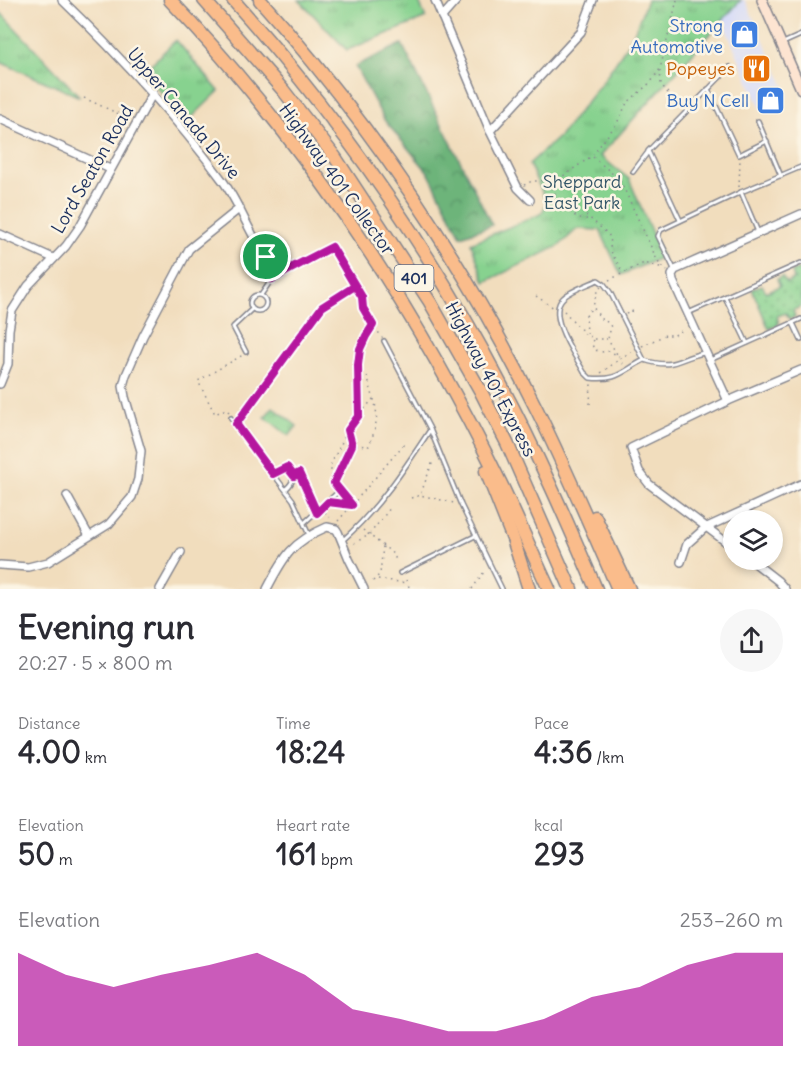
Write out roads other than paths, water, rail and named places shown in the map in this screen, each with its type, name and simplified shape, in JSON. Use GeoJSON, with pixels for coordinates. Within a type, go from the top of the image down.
{"type":"FeatureCollection","features":[{"type":"Feature","properties":{"kind":"highway","name":"Highway 401 Collector"},"geometry":{"type":"LineString","coordinates":[[170,0],[249,89],[311,168],[413,322],[502,485],[549,589]]}},
{"type":"Feature","properties":{"kind":"highway","name":"Highway 401 Express"},"geometry":{"type":"LineString","coordinates":[[204,0],[283,90],[335,157],[430,302],[507,443],[571,589]]}},
{"type":"Feature","properties":{"kind":"highway","name":"Highway 401 Express"},"geometry":{"type":"LineString","coordinates":[[233,0],[288,64],[335,124],[381,187],[437,272],[484,352],[523,427],[596,589]]}},
{"type":"Feature","properties":{"kind":"highway","name":"401"},"geometry":{"type":"LineString","coordinates":[[260,0],[310,58],[355,117],[399,177],[446,249],[499,338],[537,410],[618,589]]}},
{"type":"Feature","properties":{"kind":"highway"},"geometry":{"type":"LineString","coordinates":[[446,249],[500,324],[523,366],[565,450],[629,589]]}},
{"type":"Feature","properties":{"kind":"highway"},"geometry":{"type":"LineString","coordinates":[[461,408],[509,530],[529,589]]}},
{"type":"Feature","properties":{"kind":"main road"},"geometry":{"type":"LineString","coordinates":[[762,0],[801,89]]}},
{"type":"Feature","properties":{"kind":"street","name":"Upper Canada Drive"},"geometry":{"type":"LineString","coordinates":[[62,0],[153,93],[222,180],[266,257]]}},
{"type":"Feature","properties":{"kind":"street"},"geometry":{"type":"LineString","coordinates":[[435,0],[489,131],[518,188],[530,200]]}},
{"type":"Feature","properties":{"kind":"street"},"geometry":{"type":"LineString","coordinates":[[442,17],[457,0]]}},
{"type":"Feature","properties":{"kind":"street"},"geometry":{"type":"LineString","coordinates":[[489,131],[581,32],[592,0]]}},
{"type":"Feature","properties":{"kind":"street","name":"Lord Seaton Road"},"geometry":{"type":"LineString","coordinates":[[0,384],[8,364],[12,311],[28,286],[66,246],[80,226],[153,93]]}},
{"type":"Feature","properties":{"kind":"street"},"geometry":{"type":"LineString","coordinates":[[0,119],[110,169]]}},
{"type":"Feature","properties":{"kind":"street"},"geometry":{"type":"LineString","coordinates":[[0,565],[38,566],[48,562],[114,519],[132,497],[138,479],[141,451],[139,438],[126,405],[123,386],[133,356],[189,249],[240,208]]}},
{"type":"Feature","properties":{"kind":"street"},"geometry":{"type":"LineString","coordinates":[[728,401],[673,281],[674,273],[801,214]]}},
{"type":"Feature","properties":{"kind":"street"},"geometry":{"type":"LineString","coordinates":[[0,234],[53,258]]}},
{"type":"Feature","properties":{"kind":"street"},"geometry":{"type":"LineString","coordinates":[[0,344],[9,347]]}},
{"type":"Feature","properties":{"kind":"street"},"geometry":{"type":"LineString","coordinates":[[723,540],[649,484],[639,471],[631,448],[728,401],[801,370]]}},
{"type":"Feature","properties":{"kind":"street"},"geometry":{"type":"LineString","coordinates":[[681,562],[687,544],[705,528],[801,484]]}},
{"type":"Feature","properties":{"kind":"street"},"geometry":{"type":"LineString","coordinates":[[67,495],[89,536]]}},
{"type":"Feature","properties":{"kind":"street"},"geometry":{"type":"LineString","coordinates":[[267,589],[283,559],[301,539],[327,527],[338,532],[364,589]]}},
{"type":"Feature","properties":{"kind":"street"},"geometry":{"type":"LineString","coordinates":[[160,589],[181,552]]}},
{"type":"Feature","properties":{"kind":"street"},"geometry":{"type":"LineString","coordinates":[[764,570],[778,580],[785,589]]}},
{"type":"Feature","properties":{"kind":"lane"},"geometry":{"type":"LineString","coordinates":[[781,44],[801,35]]}},
{"type":"Feature","properties":{"kind":"lane"},"geometry":{"type":"LineString","coordinates":[[633,172],[648,151],[730,67]]}},
{"type":"Feature","properties":{"kind":"lane"},"geometry":{"type":"LineString","coordinates":[[708,88],[739,155],[767,141]]}},
{"type":"Feature","properties":{"kind":"lane"},"geometry":{"type":"LineString","coordinates":[[758,121],[781,176]]}},
{"type":"Feature","properties":{"kind":"lane"},"geometry":{"type":"LineString","coordinates":[[648,151],[680,220]]}},
{"type":"Feature","properties":{"kind":"lane"},"geometry":{"type":"LineString","coordinates":[[674,273],[658,236],[661,230],[740,190],[801,167]]}},
{"type":"Feature","properties":{"kind":"lane"},"geometry":{"type":"LineString","coordinates":[[740,190],[759,234]]}},
{"type":"Feature","properties":{"kind":"lane"},"geometry":{"type":"LineString","coordinates":[[252,309],[250,299],[261,295],[272,279],[332,247],[355,286]]}},
{"type":"Feature","properties":{"kind":"lane"},"geometry":{"type":"LineString","coordinates":[[266,257],[282,262],[291,268]]}},
{"type":"Feature","properties":{"kind":"lane"},"geometry":{"type":"LineString","coordinates":[[266,257],[272,279]]}},
{"type":"Feature","properties":{"kind":"lane"},"geometry":{"type":"LineString","coordinates":[[688,313],[801,263]]}},
{"type":"Feature","properties":{"kind":"lane"},"geometry":{"type":"LineString","coordinates":[[645,360],[607,380],[592,379],[584,372],[559,322],[558,311],[564,297],[598,280],[610,292],[645,360],[661,365],[707,357],[747,343],[801,319]]}},
{"type":"Feature","properties":{"kind":"lane"},"geometry":{"type":"LineString","coordinates":[[252,309],[257,311],[264,307],[266,302],[261,295]]}},
{"type":"Feature","properties":{"kind":"lane"},"geometry":{"type":"LineString","coordinates":[[725,297],[747,343]]}},
{"type":"Feature","properties":{"kind":"lane"},"geometry":{"type":"LineString","coordinates":[[246,352],[233,327],[252,309]]}},
{"type":"Feature","properties":{"kind":"lane"},"geometry":{"type":"LineString","coordinates":[[793,323],[801,340]]}},
{"type":"Feature","properties":{"kind":"lane"},"geometry":{"type":"LineString","coordinates":[[384,341],[430,429],[461,505],[502,589]]}},
{"type":"Feature","properties":{"kind":"lane"},"geometry":{"type":"LineString","coordinates":[[231,418],[286,489],[309,535]]}},
{"type":"Feature","properties":{"kind":"lane"},"geometry":{"type":"LineString","coordinates":[[342,541],[404,468],[430,429]]}},
{"type":"Feature","properties":{"kind":"lane"},"geometry":{"type":"LineString","coordinates":[[273,474],[287,467],[294,476],[292,483],[286,489]]}},
{"type":"Feature","properties":{"kind":"lane"},"geometry":{"type":"LineString","coordinates":[[304,523],[339,491]]}},
{"type":"Feature","properties":{"kind":"lane"},"geometry":{"type":"LineString","coordinates":[[400,573],[475,536]]}},
{"type":"Feature","properties":{"kind":"place","name":"Strong Automotive"},"geometry":{"type":"Point","coordinates":[744,35]}},
{"type":"Feature","properties":{"kind":"place","name":"Popeyes"},"geometry":{"type":"Point","coordinates":[756,68]}},
{"type":"Feature","properties":{"kind":"place","name":"Buy N Cell"},"geometry":{"type":"Point","coordinates":[770,100]}},
{"type":"Feature","properties":{"kind":"park label","name":"Sheppard East Park"},"geometry":{"type":"Point","coordinates":[582,192]}}]}
